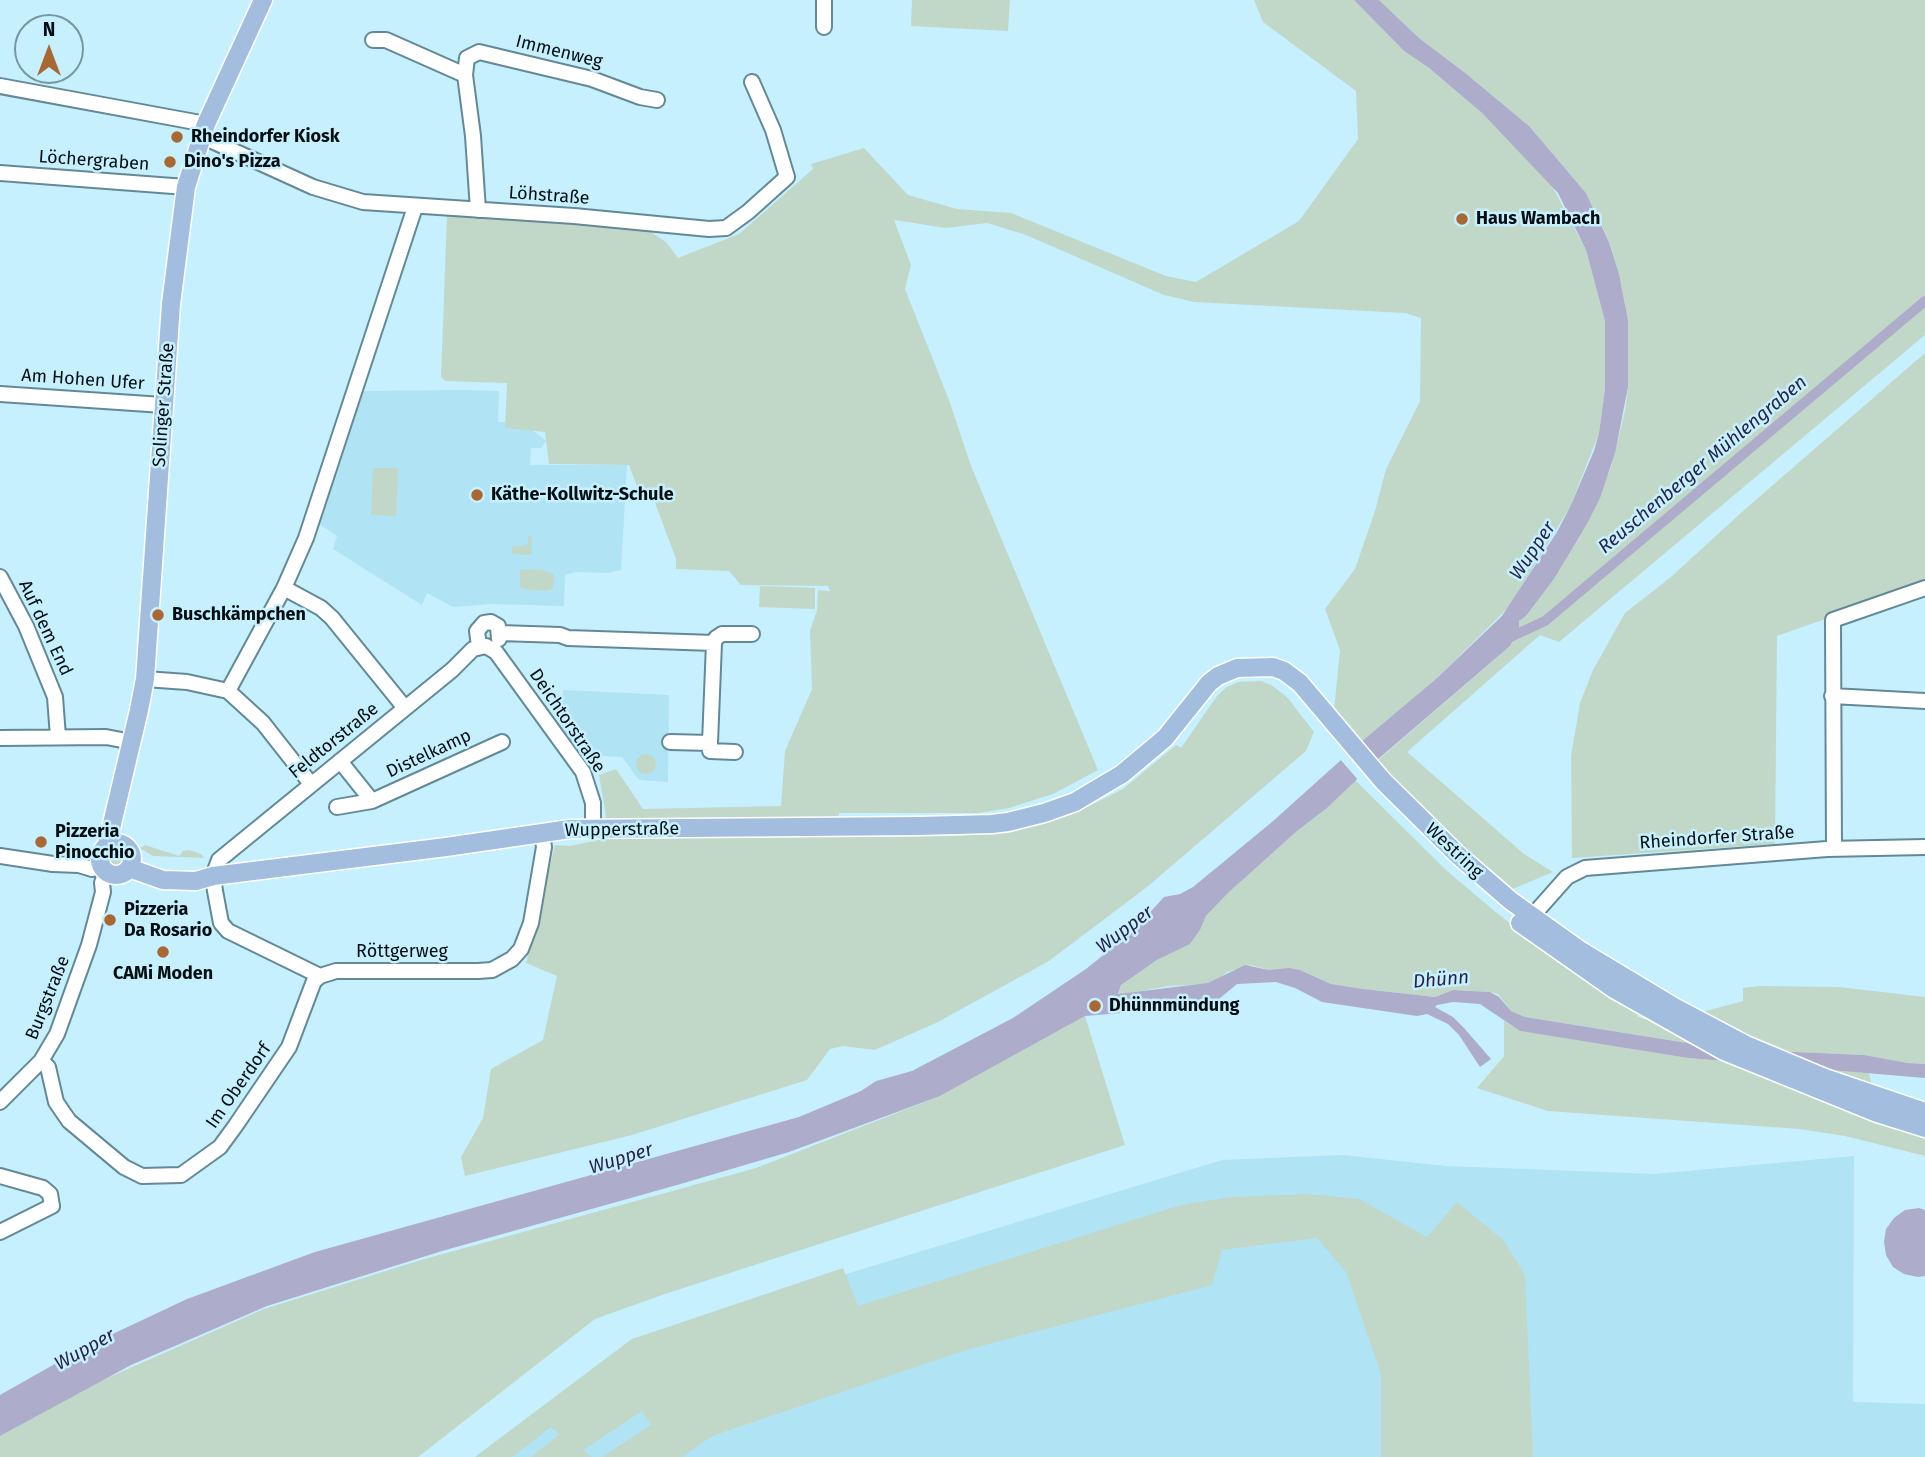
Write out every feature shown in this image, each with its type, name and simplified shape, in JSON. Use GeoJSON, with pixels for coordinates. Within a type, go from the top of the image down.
{"type":"FeatureCollection","features":[{"type":"Feature","properties":{"kind":"main road","name":"Solinger Straße"},"geometry":{"type":"LineString","coordinates":[[114,861],[113,822],[145,678],[163,405],[176,252],[186,187],[203,130],[263,0]]}},
{"type":"Feature","properties":{"kind":"main road","name":"Westring"},"geometry":{"type":"LineString","coordinates":[[992,824],[1044,813],[1092,793],[1146,756],[1165,738],[1217,676],[1237,667],[1263,667],[1310,704],[1378,785],[1459,856],[1528,922],[1674,1007],[1783,1062],[1879,1105]]}},
{"type":"Feature","properties":{"kind":"main road","name":"Wupperstraße"},"geometry":{"type":"LineString","coordinates":[[114,861],[163,880],[196,881],[213,876],[542,834],[570,828],[992,824]]}},
{"type":"Feature","properties":{"kind":"main road"},"geometry":{"type":"LineString","coordinates":[[1528,922],[1591,975],[1724,1051],[1879,1105],[1925,1128]]}},
{"type":"Feature","properties":{"kind":"main road"},"geometry":{"type":"LineString","coordinates":[[1879,1105],[1925,1112]]}},
{"type":"Feature","properties":{"kind":"street"},"geometry":{"type":"LineString","coordinates":[[824,0],[824,27]]}},
{"type":"Feature","properties":{"kind":"street"},"geometry":{"type":"LineString","coordinates":[[373,40],[386,40],[465,75],[473,136],[478,210]]}},
{"type":"Feature","properties":{"kind":"street","name":"Immenweg"},"geometry":{"type":"LineString","coordinates":[[465,75],[467,58],[479,52],[592,79],[640,97],[657,100]]}},
{"type":"Feature","properties":{"kind":"street","name":"Löhstraße"},"geometry":{"type":"LineString","coordinates":[[0,86],[203,130],[313,187],[363,202],[709,229],[726,228],[787,177],[773,130],[752,82]]}},
{"type":"Feature","properties":{"kind":"street","name":"Löchergraben"},"geometry":{"type":"LineString","coordinates":[[0,173],[186,187]]}},
{"type":"Feature","properties":{"kind":"street"},"geometry":{"type":"LineString","coordinates":[[228,691],[284,588],[306,537],[415,207]]}},
{"type":"Feature","properties":{"kind":"street","name":"Am Hohen Ufer"},"geometry":{"type":"LineString","coordinates":[[0,394],[163,405]]}},
{"type":"Feature","properties":{"kind":"street","name":"Auf dem End"},"geometry":{"type":"LineString","coordinates":[[0,577],[26,626],[55,696],[58,737]]}},
{"type":"Feature","properties":{"kind":"street"},"geometry":{"type":"LineString","coordinates":[[284,588],[321,608],[332,618],[405,708]]}},
{"type":"Feature","properties":{"kind":"street"},"geometry":{"type":"LineString","coordinates":[[1834,849],[1833,620],[1925,588]]}},
{"type":"Feature","properties":{"kind":"street"},"geometry":{"type":"LineString","coordinates":[[500,633],[496,624],[484,623],[477,631],[486,647],[500,633],[714,643]]}},
{"type":"Feature","properties":{"kind":"street"},"geometry":{"type":"LineString","coordinates":[[735,752],[710,751],[714,643],[722,634],[752,635]]}},
{"type":"Feature","properties":{"kind":"street","name":"Feldtorstraße"},"geometry":{"type":"LineString","coordinates":[[213,876],[219,860],[452,670],[473,649],[486,647]]}},
{"type":"Feature","properties":{"kind":"street","name":"Deichtorstraße"},"geometry":{"type":"LineString","coordinates":[[486,647],[534,702],[583,772],[593,803],[593,828]]}},
{"type":"Feature","properties":{"kind":"street"},"geometry":{"type":"LineString","coordinates":[[145,678],[187,682],[228,691],[262,723],[311,784]]}},
{"type":"Feature","properties":{"kind":"street"},"geometry":{"type":"LineString","coordinates":[[1832,696],[1925,701]]}},
{"type":"Feature","properties":{"kind":"street"},"geometry":{"type":"LineString","coordinates":[[0,738],[106,737],[132,742]]}},
{"type":"Feature","properties":{"kind":"street","name":"Distelkamp"},"geometry":{"type":"LineString","coordinates":[[337,807],[372,801],[502,742]]}},
{"type":"Feature","properties":{"kind":"street"},"geometry":{"type":"LineString","coordinates":[[670,742],[710,743]]}},
{"type":"Feature","properties":{"kind":"street"},"geometry":{"type":"LineString","coordinates":[[340,761],[372,801]]}},
{"type":"Feature","properties":{"kind":"street","name":"Röttgerweg"},"geometry":{"type":"LineString","coordinates":[[320,976],[336,971],[492,970],[512,958],[521,949],[531,923],[544,847],[542,834]]}},
{"type":"Feature","properties":{"kind":"street","name":"Rheindorfer Straße"},"geometry":{"type":"LineString","coordinates":[[1528,922],[1567,877],[1585,868],[1834,849],[1925,847]]}},
{"type":"Feature","properties":{"kind":"street","name":"Wupperstraße"},"geometry":{"type":"LineString","coordinates":[[0,856],[79,865],[92,869],[114,861]]}},
{"type":"Feature","properties":{"kind":"street","name":"Burgstraße"},"geometry":{"type":"LineString","coordinates":[[3,1093],[41,1061],[58,1034],[103,892],[102,883],[114,861]]}},
{"type":"Feature","properties":{"kind":"street"},"geometry":{"type":"LineString","coordinates":[[213,876],[221,923],[228,931],[320,976]]}},
{"type":"Feature","properties":{"kind":"street","name":"Im Oberdorf"},"geometry":{"type":"LineString","coordinates":[[41,1061],[48,1067],[56,1102],[69,1121],[124,1167],[142,1176],[181,1175],[220,1147],[236,1125],[289,1047],[314,981],[320,976]]}},
{"type":"Feature","properties":{"kind":"street"},"geometry":{"type":"LineString","coordinates":[[0,1176],[43,1188],[50,1195],[52,1206],[0,1232]]}},
{"type":"Feature","properties":{"kind":"shaded area","name":"Käthe-Kollwitz-Schule"},"geometry":{"type":"Polygon","coordinates":[[[362,391],[499,391],[498,422],[506,422],[506,428],[531,429],[546,441],[541,448],[531,448],[530,465],[627,465],[621,570],[565,575],[564,606],[491,604],[453,607],[427,593],[422,605],[333,549],[337,536],[319,524],[362,391]]]}},
{"type":"Feature","properties":{"kind":"shaded area"},"geometry":{"type":"Polygon","coordinates":[[[563,690],[669,695],[668,782],[639,780],[622,757],[582,755],[562,730],[563,690]]]}},
{"type":"Feature","properties":{"kind":"shaded area"},"geometry":{"type":"Polygon","coordinates":[[[1343,1155],[1446,1166],[1654,1174],[1854,1156],[1853,1402],[1925,1404],[1925,1457],[475,1457],[632,1339],[1222,1160],[1343,1155]]]}},
{"type":"Feature","properties":{"kind":"green space"},"geometry":{"type":"Polygon","coordinates":[[[912,0],[1010,0],[1008,31],[911,26],[912,0]]]}},
{"type":"Feature","properties":{"kind":"green space"},"geometry":{"type":"Polygon","coordinates":[[[1254,0],[1354,0],[1404,51],[1429,68],[1482,113],[1552,186],[1586,250],[1605,321],[1605,389],[1599,433],[1570,507],[1509,607],[1437,678],[1361,742],[1334,710],[1340,650],[1325,609],[1355,569],[1386,469],[1420,401],[1421,318],[1405,313],[1194,302],[1164,295],[1026,235],[987,223],[946,228],[894,220],[911,265],[905,289],[949,400],[971,466],[1098,770],[1053,794],[1009,808],[978,813],[839,813],[834,837],[955,836],[1013,832],[1075,813],[1123,789],[1176,745],[1181,748],[1217,696],[1238,682],[1261,681],[1287,697],[1314,732],[1306,751],[1147,887],[1049,961],[936,1023],[875,1050],[843,1046],[830,1049],[807,1080],[632,1135],[465,1176],[461,1157],[483,1118],[491,1069],[543,1040],[557,976],[526,963],[555,845],[570,846],[608,838],[599,775],[616,769],[643,809],[781,806],[785,751],[812,689],[810,631],[817,610],[818,590],[830,591],[828,586],[741,585],[729,571],[676,569],[676,559],[654,500],[642,500],[629,465],[549,464],[545,432],[505,428],[507,383],[445,381],[441,377],[447,215],[648,230],[666,242],[678,258],[739,234],[813,169],[811,164],[864,148],[908,195],[957,209],[1011,213],[1166,276],[1196,282],[1299,221],[1358,139],[1356,91],[1263,22],[1254,0]]]}},
{"type":"Feature","properties":{"kind":"green space"},"geometry":{"type":"Polygon","coordinates":[[[1379,0],[1925,0],[1925,335],[1559,642],[1540,635],[1407,752],[1524,854],[1553,872],[1513,889],[1446,831],[1377,761],[1510,646],[1519,621],[1526,616],[1554,579],[1587,524],[1611,467],[1625,411],[1628,387],[1628,320],[1609,241],[1586,193],[1529,126],[1419,38],[1379,0]]]}},
{"type":"Feature","properties":{"kind":"green space"},"geometry":{"type":"Polygon","coordinates":[[[1925,353],[1925,584],[1777,636],[1775,844],[1572,858],[1571,756],[1580,703],[1593,670],[1625,613],[1671,577],[1925,353]]]}},
{"type":"Feature","properties":{"kind":"green space"},"geometry":{"type":"Polygon","coordinates":[[[373,468],[398,468],[396,516],[371,515],[373,468]]]}},
{"type":"Feature","properties":{"kind":"green space"},"geometry":{"type":"Polygon","coordinates":[[[528,536],[532,537],[531,555],[512,554],[512,546],[524,546],[528,543],[528,536]]]}},
{"type":"Feature","properties":{"kind":"green space"},"geometry":{"type":"Polygon","coordinates":[[[520,569],[543,570],[554,575],[553,588],[547,591],[520,587],[520,569]]]}},
{"type":"Feature","properties":{"kind":"green space"},"geometry":{"type":"Polygon","coordinates":[[[760,586],[815,588],[815,609],[759,607],[760,586]]]}},
{"type":"Feature","properties":{"kind":"green space"},"geometry":{"type":"Polygon","coordinates":[[[646,754],[653,757],[656,764],[653,771],[646,774],[639,771],[636,764],[639,757],[646,754]]]}},
{"type":"Feature","properties":{"kind":"green space"},"geometry":{"type":"Polygon","coordinates":[[[1355,780],[1446,870],[1498,914],[1582,978],[1637,1013],[1638,1017],[1652,1021],[1702,1012],[1743,1001],[1743,988],[1760,986],[1839,987],[1925,997],[1925,1064],[1864,1055],[1750,1050],[1687,1043],[1525,1017],[1511,1011],[1498,994],[1490,992],[1453,990],[1435,997],[1363,989],[1331,984],[1300,970],[1269,970],[1251,965],[1227,972],[1217,981],[1208,984],[1169,986],[1118,995],[1121,985],[1157,960],[1190,944],[1206,916],[1228,893],[1327,808],[1355,780]]]}},
{"type":"Feature","properties":{"kind":"green space"},"geometry":{"type":"Polygon","coordinates":[[[145,845],[179,856],[183,851],[189,850],[201,854],[204,858],[153,856],[140,848],[145,845]]]}},
{"type":"Feature","properties":{"kind":"green space"},"geometry":{"type":"Polygon","coordinates":[[[113,851],[119,851],[124,859],[122,865],[113,867],[108,862],[108,856],[113,851]]]}},
{"type":"Feature","properties":{"kind":"green space"},"geometry":{"type":"Polygon","coordinates":[[[1085,1016],[1125,1145],[595,1319],[418,1457],[0,1457],[0,1436],[96,1383],[264,1309],[421,1260],[756,1168],[940,1096],[1085,1016]]]}},
{"type":"Feature","properties":{"kind":"green space"},"geometry":{"type":"Polygon","coordinates":[[[1504,1021],[1521,1031],[1688,1058],[1869,1073],[1880,1121],[1925,1136],[1925,1156],[1845,1136],[1799,1129],[1548,1111],[1477,1088],[1504,1056],[1504,1021]]]}},
{"type":"Feature","properties":{"kind":"green space"},"geometry":{"type":"Polygon","coordinates":[[[1309,1194],[1359,1199],[1427,1237],[1457,1202],[1503,1240],[1525,1275],[1533,1457],[1381,1457],[1381,1374],[1346,1272],[1317,1238],[1222,1250],[1212,1285],[966,1350],[712,1436],[682,1457],[602,1457],[651,1425],[642,1411],[583,1450],[591,1457],[531,1457],[560,1434],[551,1427],[512,1457],[475,1457],[632,1339],[843,1268],[858,1306],[1181,1205],[1231,1197],[1309,1194]]]}},
{"type":"Feature","properties":{"kind":"water","name":"Wupper"},"geometry":{"type":"Polygon","coordinates":[[[1354,0],[1379,0],[1419,38],[1529,126],[1586,193],[1609,242],[1619,274],[1628,320],[1628,387],[1615,453],[1600,498],[1587,524],[1554,579],[1526,616],[1519,621],[1510,646],[1228,893],[1206,916],[1190,944],[1157,960],[1121,985],[1118,994],[1208,983],[1245,965],[1269,970],[1289,968],[1331,984],[1363,989],[1435,997],[1453,990],[1490,992],[1499,997],[1511,1011],[1525,1017],[1687,1043],[1750,1050],[1864,1055],[1925,1064],[1925,1078],[1688,1058],[1520,1031],[1480,1004],[1453,1002],[1437,1005],[1435,1007],[1453,1017],[1464,1028],[1491,1059],[1480,1067],[1459,1035],[1448,1024],[1427,1014],[1417,1016],[1322,1002],[1276,982],[1237,984],[1219,999],[1134,1012],[1085,1016],[940,1096],[789,1152],[442,1251],[267,1306],[131,1365],[0,1436],[0,1395],[83,1348],[187,1299],[315,1252],[799,1117],[861,1091],[876,1081],[912,1071],[1013,1018],[1086,969],[1132,932],[1164,897],[1180,894],[1193,887],[1437,678],[1502,616],[1557,532],[1594,451],[1605,389],[1605,321],[1586,250],[1558,193],[1482,113],[1429,68],[1404,51],[1354,0]]]}},
{"type":"Feature","properties":{"kind":"water"},"geometry":{"type":"Polygon","coordinates":[[[1905,1210],[1925,1210],[1925,1276],[1918,1277],[1904,1274],[1893,1267],[1886,1255],[1884,1242],[1886,1229],[1894,1218],[1905,1210]]]}},
{"type":"Feature","properties":{"kind":"pier"},"geometry":{"type":"Polygon","coordinates":[[[1358,740],[1379,763],[1359,781],[1339,758],[1358,740]]]}},
{"type":"Feature","properties":{"kind":"waterway","name":"Reuschenberger Mühlengraben"},"geometry":{"type":"LineString","coordinates":[[1504,640],[1545,621],[1925,301]]}},
{"type":"Feature","properties":{"kind":"place","name":"Rheindorfer Kiosk"},"geometry":{"type":"Point","coordinates":[177,137]}},
{"type":"Feature","properties":{"kind":"place","name":"Dino's Pizza"},"geometry":{"type":"Point","coordinates":[170,162]}},
{"type":"Feature","properties":{"kind":"place","name":"Haus Wambach"},"geometry":{"type":"Point","coordinates":[1462,219]}},
{"type":"Feature","properties":{"kind":"place","name":"Käthe-Kollwitz-Schule"},"geometry":{"type":"Point","coordinates":[477,495]}},
{"type":"Feature","properties":{"kind":"place","name":"Buschkämpchen"},"geometry":{"type":"Point","coordinates":[158,615]}},
{"type":"Feature","properties":{"kind":"place","name":"Pizzeria Pinocchio"},"geometry":{"type":"Point","coordinates":[41,842]}},
{"type":"Feature","properties":{"kind":"place","name":"Pizzeria Da Rosario"},"geometry":{"type":"Point","coordinates":[110,920]}},
{"type":"Feature","properties":{"kind":"place","name":"CAMi Moden"},"geometry":{"type":"Point","coordinates":[163,952]}},
{"type":"Feature","properties":{"kind":"place","name":"Dhünnmündung"},"geometry":{"type":"Point","coordinates":[1095,1006]}},
{"type":"Feature","properties":{"kind":"water label","name":"Dhünn"},"geometry":{"type":"Point","coordinates":[1441,980]}}]}
